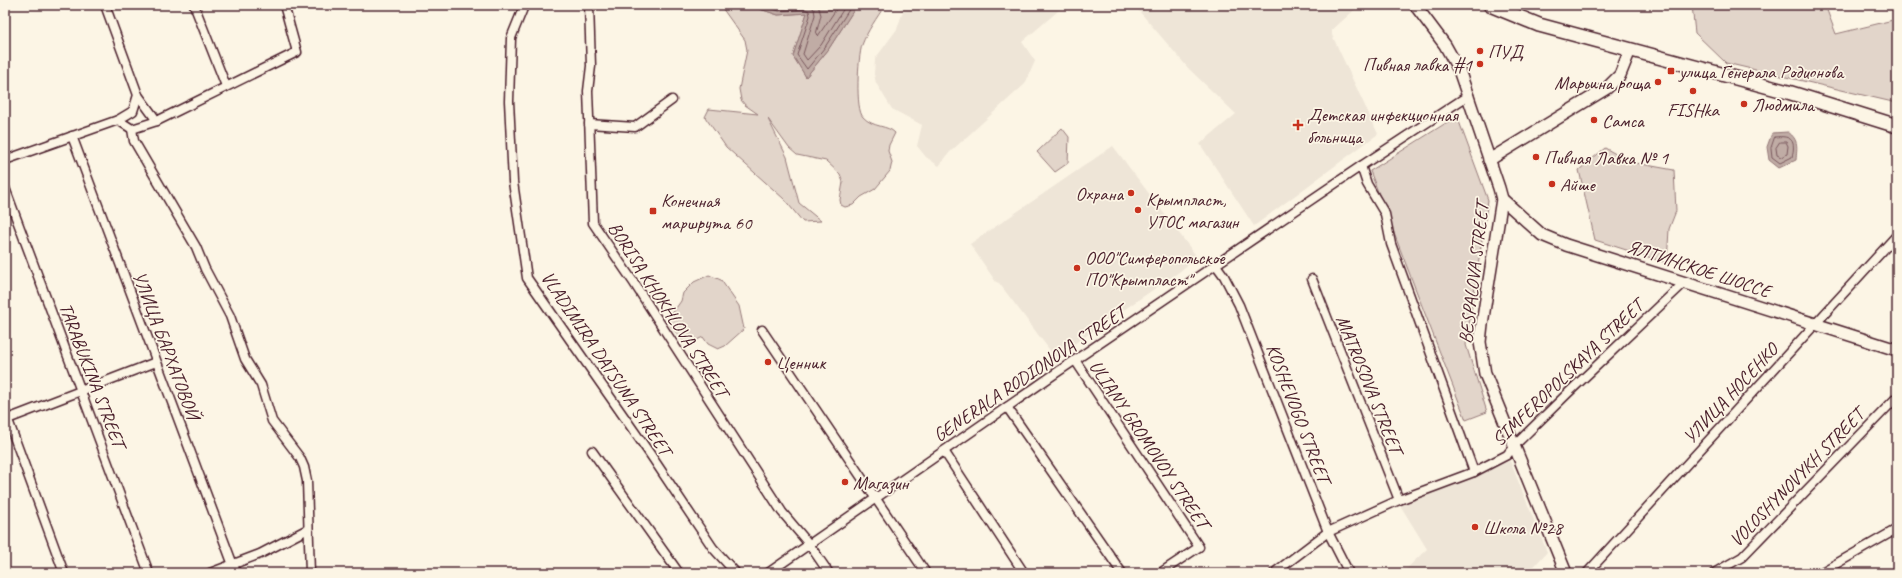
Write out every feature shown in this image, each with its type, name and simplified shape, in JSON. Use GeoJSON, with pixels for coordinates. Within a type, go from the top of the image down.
{"type":"FeatureCollection","features":[{"type":"Feature","properties":{"kind":"main road","name":"BESPALOVA STREET"},"geometry":{"type":"LineString","coordinates":[[1415,5],[1451,55],[1469,95],[1502,199],[1480,342],[1485,374],[1566,573]]}},
{"type":"Feature","properties":{"kind":"main road"},"geometry":{"type":"LineString","coordinates":[[1490,5],[1516,17],[1539,25],[1788,92],[1897,126]]}},
{"type":"Feature","properties":{"kind":"main road"},"geometry":{"type":"LineString","coordinates":[[1489,160],[1608,88],[1620,75],[1630,50]]}},
{"type":"Feature","properties":{"kind":"main road","name":"ЯЛТИНСКОЕ ШОССЕ"},"geometry":{"type":"LineString","coordinates":[[1502,199],[1542,235],[1560,242],[1897,350]]}},
{"type":"Feature","properties":{"kind":"main road"},"geometry":{"type":"LineString","coordinates":[[1499,218],[1507,213],[1519,215]]}},
{"type":"Feature","properties":{"kind":"street"},"geometry":{"type":"LineString","coordinates":[[105,5],[138,95],[156,121]]}},
{"type":"Feature","properties":{"kind":"street"},"geometry":{"type":"LineString","coordinates":[[194,5],[226,86]]}},
{"type":"Feature","properties":{"kind":"street"},"geometry":{"type":"LineString","coordinates":[[132,129],[156,121],[187,107],[226,86],[263,70],[297,52],[284,5]]}},
{"type":"Feature","properties":{"kind":"street","name":"BORISA KHOKHLOVA STREET"},"geometry":{"type":"LineString","coordinates":[[589,5],[591,66],[588,91],[593,223],[634,283],[782,512],[809,544],[829,573]]}},
{"type":"Feature","properties":{"kind":"street","name":"VLADIMIRA DATSUNA STREET"},"geometry":{"type":"LineString","coordinates":[[524,6],[510,38],[510,101],[513,182],[527,278],[645,447],[712,548],[736,573]]}},
{"type":"Feature","properties":{"kind":"street"},"geometry":{"type":"LineString","coordinates":[[5,160],[118,120],[133,111],[138,95]]}},
{"type":"Feature","properties":{"kind":"street","name":"GENERALA RODIONOVA STREET"},"geometry":{"type":"LineString","coordinates":[[768,573],[1075,360],[1361,166],[1469,95]]}},
{"type":"Feature","properties":{"kind":"street"},"geometry":{"type":"LineString","coordinates":[[589,124],[635,127],[672,100]]}},
{"type":"Feature","properties":{"kind":"street"},"geometry":{"type":"LineString","coordinates":[[118,120],[132,129],[134,142],[196,247],[205,269],[230,316],[245,359],[261,385],[272,420],[300,458],[304,467],[307,481],[310,573]]}},
{"type":"Feature","properties":{"kind":"street","name":"УЛИЦА БАРХАТОВОЙ"},"geometry":{"type":"LineString","coordinates":[[72,136],[236,573]]}},
{"type":"Feature","properties":{"kind":"street","name":"BESPALOVA STREET"},"geometry":{"type":"LineString","coordinates":[[1361,166],[1367,184],[1385,214],[1391,244],[1474,472]]}},
{"type":"Feature","properties":{"kind":"street","name":"TARABUKINA STREET"},"geometry":{"type":"LineString","coordinates":[[5,188],[149,573]]}},
{"type":"Feature","properties":{"kind":"street","name":"УЛИЦА НОСЕНКО"},"geometry":{"type":"LineString","coordinates":[[1587,573],[1897,235]]}},
{"type":"Feature","properties":{"kind":"street","name":"KOSHEVOGO STREET"},"geometry":{"type":"LineString","coordinates":[[1216,265],[1224,276],[1239,305],[1328,532],[1349,573]]}},
{"type":"Feature","properties":{"kind":"street","name":"MATROSOVA STREET"},"geometry":{"type":"LineString","coordinates":[[1312,279],[1399,500]]}},
{"type":"Feature","properties":{"kind":"street","name":"SIMFEROPOLSKAYA STREET"},"geometry":{"type":"LineString","coordinates":[[1274,573],[1328,532],[1399,500],[1474,472],[1507,455],[1515,445],[1685,282]]}},
{"type":"Feature","properties":{"kind":"street"},"geometry":{"type":"LineString","coordinates":[[762,330],[926,573]]}},
{"type":"Feature","properties":{"kind":"street","name":"ULIANY GROMOVOY STREET"},"geometry":{"type":"LineString","coordinates":[[1075,360],[1199,547],[1160,573]]}},
{"type":"Feature","properties":{"kind":"street"},"geometry":{"type":"LineString","coordinates":[[64,573],[6,417],[156,362]]}},
{"type":"Feature","properties":{"kind":"street","name":"VOLOSHYNOVYKH STREET"},"geometry":{"type":"LineString","coordinates":[[1714,573],[1742,557],[1897,397]]}},
{"type":"Feature","properties":{"kind":"street"},"geometry":{"type":"LineString","coordinates":[[1007,407],[1122,573]]}},
{"type":"Feature","properties":{"kind":"street"},"geometry":{"type":"LineString","coordinates":[[592,451],[679,573]]}},
{"type":"Feature","properties":{"kind":"street"},"geometry":{"type":"LineString","coordinates":[[944,451],[1024,573]]}},
{"type":"Feature","properties":{"kind":"street"},"geometry":{"type":"LineString","coordinates":[[210,573],[260,554],[308,529]]}},
{"type":"Feature","properties":{"kind":"street"},"geometry":{"type":"LineString","coordinates":[[1820,573],[1897,529]]}},
{"type":"Feature","properties":{"kind":"shaded area"},"geometry":{"type":"Polygon","coordinates":[[[720,5],[748,5],[778,15],[807,13],[793,56],[806,77],[828,50],[857,5],[885,5],[864,40],[858,71],[860,112],[867,121],[892,130],[895,133],[889,145],[888,151],[892,162],[890,171],[875,189],[861,197],[853,205],[845,207],[841,205],[840,200],[843,182],[840,174],[826,161],[797,155],[789,148],[768,119],[787,157],[799,203],[821,221],[803,222],[784,199],[726,147],[705,117],[709,109],[758,114],[745,105],[741,100],[739,89],[747,50],[745,40],[720,5]]]}},
{"type":"Feature","properties":{"kind":"shaded area"},"geometry":{"type":"Polygon","coordinates":[[[901,5],[1065,5],[1022,42],[1035,61],[1025,84],[950,152],[939,166],[926,157],[917,146],[922,125],[892,109],[876,83],[874,74],[875,59],[897,29],[903,11],[900,7],[901,5]]]}},
{"type":"Feature","properties":{"kind":"shaded area"},"geometry":{"type":"Polygon","coordinates":[[[1134,5],[1360,5],[1332,30],[1332,35],[1378,134],[1254,226],[1200,144],[1236,114],[1189,69],[1134,5]]]}},
{"type":"Feature","properties":{"kind":"shaded area"},"geometry":{"type":"Polygon","coordinates":[[[1692,5],[1825,5],[1836,34],[1897,19],[1897,103],[1726,63],[1695,33],[1692,5]]]}},
{"type":"Feature","properties":{"kind":"shaded area"},"geometry":{"type":"Polygon","coordinates":[[[1457,116],[1488,200],[1466,345],[1487,412],[1466,420],[1370,171],[1457,116]]]}},
{"type":"Feature","properties":{"kind":"shaded area"},"geometry":{"type":"Polygon","coordinates":[[[1062,128],[1069,137],[1068,163],[1055,172],[1037,152],[1062,128]]]}},
{"type":"Feature","properties":{"kind":"shaded area"},"geometry":{"type":"Polygon","coordinates":[[[1113,146],[1197,257],[1179,272],[1055,357],[999,283],[996,282],[970,244],[1113,146]]]}},
{"type":"Feature","properties":{"kind":"shaded area"},"geometry":{"type":"Polygon","coordinates":[[[1605,148],[1630,162],[1674,170],[1676,211],[1669,229],[1667,263],[1595,240],[1579,170],[1605,148]]]}},
{"type":"Feature","properties":{"kind":"shaded area"},"geometry":{"type":"Polygon","coordinates":[[[709,275],[721,280],[739,306],[744,329],[725,346],[718,349],[708,344],[703,337],[695,341],[683,341],[671,326],[669,318],[681,301],[683,293],[694,282],[709,275]]]}},
{"type":"Feature","properties":{"kind":"shaded area","name":"Школа №28"},"geometry":{"type":"Polygon","coordinates":[[[1510,461],[1547,552],[1528,573],[1402,573],[1427,549],[1400,505],[1510,461]]]}},
{"type":"Feature","properties":{"kind":"water"},"geometry":{"type":"Polygon","coordinates":[[[748,5],[857,5],[828,50],[806,77],[793,56],[807,13],[778,15],[748,5]]]}},
{"type":"Feature","properties":{"kind":"water"},"geometry":{"type":"Polygon","coordinates":[[[1788,132],[1796,141],[1796,160],[1779,168],[1769,160],[1767,147],[1772,133],[1788,132]]]}},
{"type":"Feature","properties":{"kind":"place","name":"ПУД"},"geometry":{"type":"Point","coordinates":[1480,51]}},
{"type":"Feature","properties":{"kind":"place","name":"Пивная лавка #1"},"geometry":{"type":"Point","coordinates":[1480,64]}},
{"type":"Feature","properties":{"kind":"place","name":"улица Генерала Родионова"},"geometry":{"type":"Point","coordinates":[1671,71]}},
{"type":"Feature","properties":{"kind":"place","name":"Марьина роща"},"geometry":{"type":"Point","coordinates":[1658,82]}},
{"type":"Feature","properties":{"kind":"place","name":"FISHka"},"geometry":{"type":"Point","coordinates":[1693,91]}},
{"type":"Feature","properties":{"kind":"place","name":"Людмила"},"geometry":{"type":"Point","coordinates":[1744,104]}},
{"type":"Feature","properties":{"kind":"place","name":"Самса"},"geometry":{"type":"Point","coordinates":[1594,120]}},
{"type":"Feature","properties":{"kind":"place","name":"Детская инфекционная больница"},"geometry":{"type":"Point","coordinates":[1298,125]}},
{"type":"Feature","properties":{"kind":"place","name":"Пивная Лавка № 1"},"geometry":{"type":"Point","coordinates":[1536,157]}},
{"type":"Feature","properties":{"kind":"place","name":"Айше"},"geometry":{"type":"Point","coordinates":[1552,184]}},
{"type":"Feature","properties":{"kind":"place","name":"Охрана"},"geometry":{"type":"Point","coordinates":[1131,193]}},
{"type":"Feature","properties":{"kind":"place","name":"Крымпласт, УТОС магазин"},"geometry":{"type":"Point","coordinates":[1138,210]}},
{"type":"Feature","properties":{"kind":"place","name":"Конечная маршрута 60"},"geometry":{"type":"Point","coordinates":[653,211]}},
{"type":"Feature","properties":{"kind":"place","name":"ООО\"Симферопольское ПО\"Крымпласт\""},"geometry":{"type":"Point","coordinates":[1077,268]}},
{"type":"Feature","properties":{"kind":"place","name":"Ценник"},"geometry":{"type":"Point","coordinates":[768,362]}},
{"type":"Feature","properties":{"kind":"place","name":"Магазин"},"geometry":{"type":"Point","coordinates":[845,482]}},
{"type":"Feature","properties":{"kind":"place","name":"Школа №28"},"geometry":{"type":"Point","coordinates":[1475,527]}}]}
